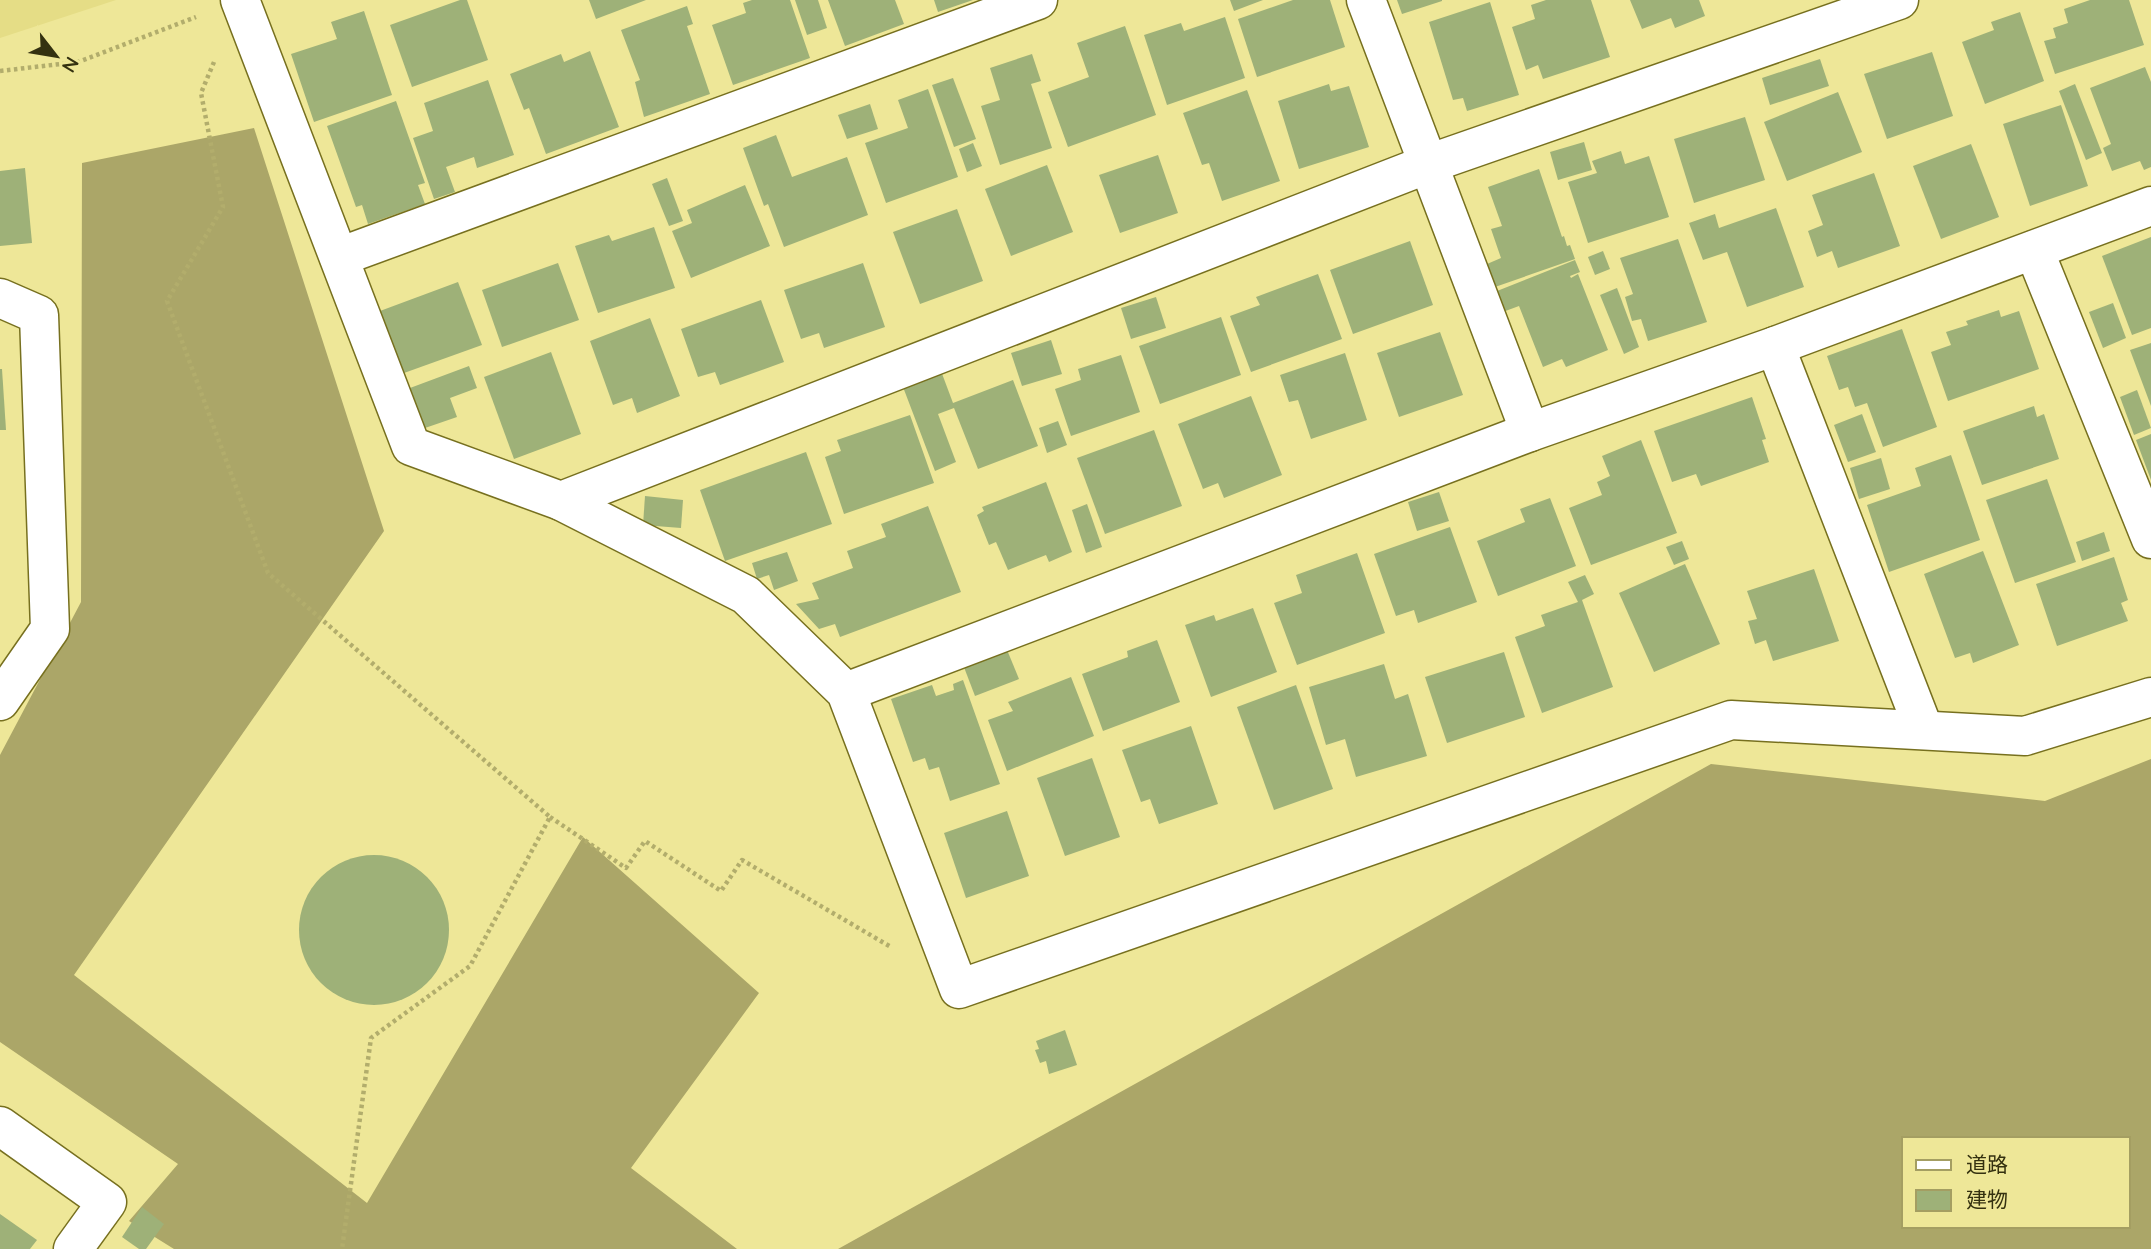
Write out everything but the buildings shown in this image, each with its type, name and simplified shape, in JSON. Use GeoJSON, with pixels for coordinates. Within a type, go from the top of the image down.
{"type":"FeatureCollection","features":[{"type":"Feature","properties":{"kind":"street"},"geometry":{"type":"LineString","coordinates":[[240,0],[411,446],[561,501],[746,595],[846,692],[959,989],[1731,720],[2025,736],[2151,697]]}},
{"type":"Feature","properties":{"kind":"street"},"geometry":{"type":"LineString","coordinates":[[339,257],[1038,0]]}},
{"type":"Feature","properties":{"kind":"street"},"geometry":{"type":"LineString","coordinates":[[1366,0],[1530,432]]}},
{"type":"Feature","properties":{"kind":"street"},"geometry":{"type":"LineString","coordinates":[[561,501],[1428,164],[1899,0]]}},
{"type":"Feature","properties":{"kind":"street"},"geometry":{"type":"LineString","coordinates":[[846,692],[1530,432],[1775,346],[2151,206]]}},
{"type":"Feature","properties":{"kind":"street"},"geometry":{"type":"LineString","coordinates":[[2034,250],[2151,539]]}},
{"type":"Feature","properties":{"kind":"street"},"geometry":{"type":"LineString","coordinates":[[0,298],[39,315],[50,629],[0,701]]}},
{"type":"Feature","properties":{"kind":"street"},"geometry":{"type":"LineString","coordinates":[[1775,346],[1924,730]]}},
{"type":"Feature","properties":{"kind":"street"},"geometry":{"type":"LineString","coordinates":[[0,1126],[107,1202],[73,1249]]}},
{"type":"Feature","properties":{"kind":"path"},"geometry":{"type":"LineString","coordinates":[[0,71],[78,62],[202,14]]}},
{"type":"Feature","properties":{"kind":"path"},"geometry":{"type":"LineString","coordinates":[[215,58],[201,93],[223,207],[167,301],[268,573],[550,817],[626,868],[645,841],[721,891],[742,860],[894,949]]}},
{"type":"Feature","properties":{"kind":"path"},"geometry":{"type":"LineString","coordinates":[[342,1249],[371,1038],[470,967],[550,817]]}},
{"type":"Feature","properties":{"kind":"shaded area"},"geometry":{"type":"Polygon","coordinates":[[[0,0],[116,0],[0,38],[0,0]]]}},
{"type":"Feature","properties":{"kind":"shaded area"},"geometry":{"type":"Polygon","coordinates":[[[254,128],[384,531],[74,975],[367,1203],[583,837],[759,993],[631,1168],[737,1249],[174,1249],[129,1221],[178,1164],[0,1042],[0,755],[81,602],[82,163],[254,128]]]}},
{"type":"Feature","properties":{"kind":"shaded area"},"geometry":{"type":"Polygon","coordinates":[[[2151,759],[2151,1249],[838,1249],[1711,764],[2045,801],[2151,759]]]}}]}
